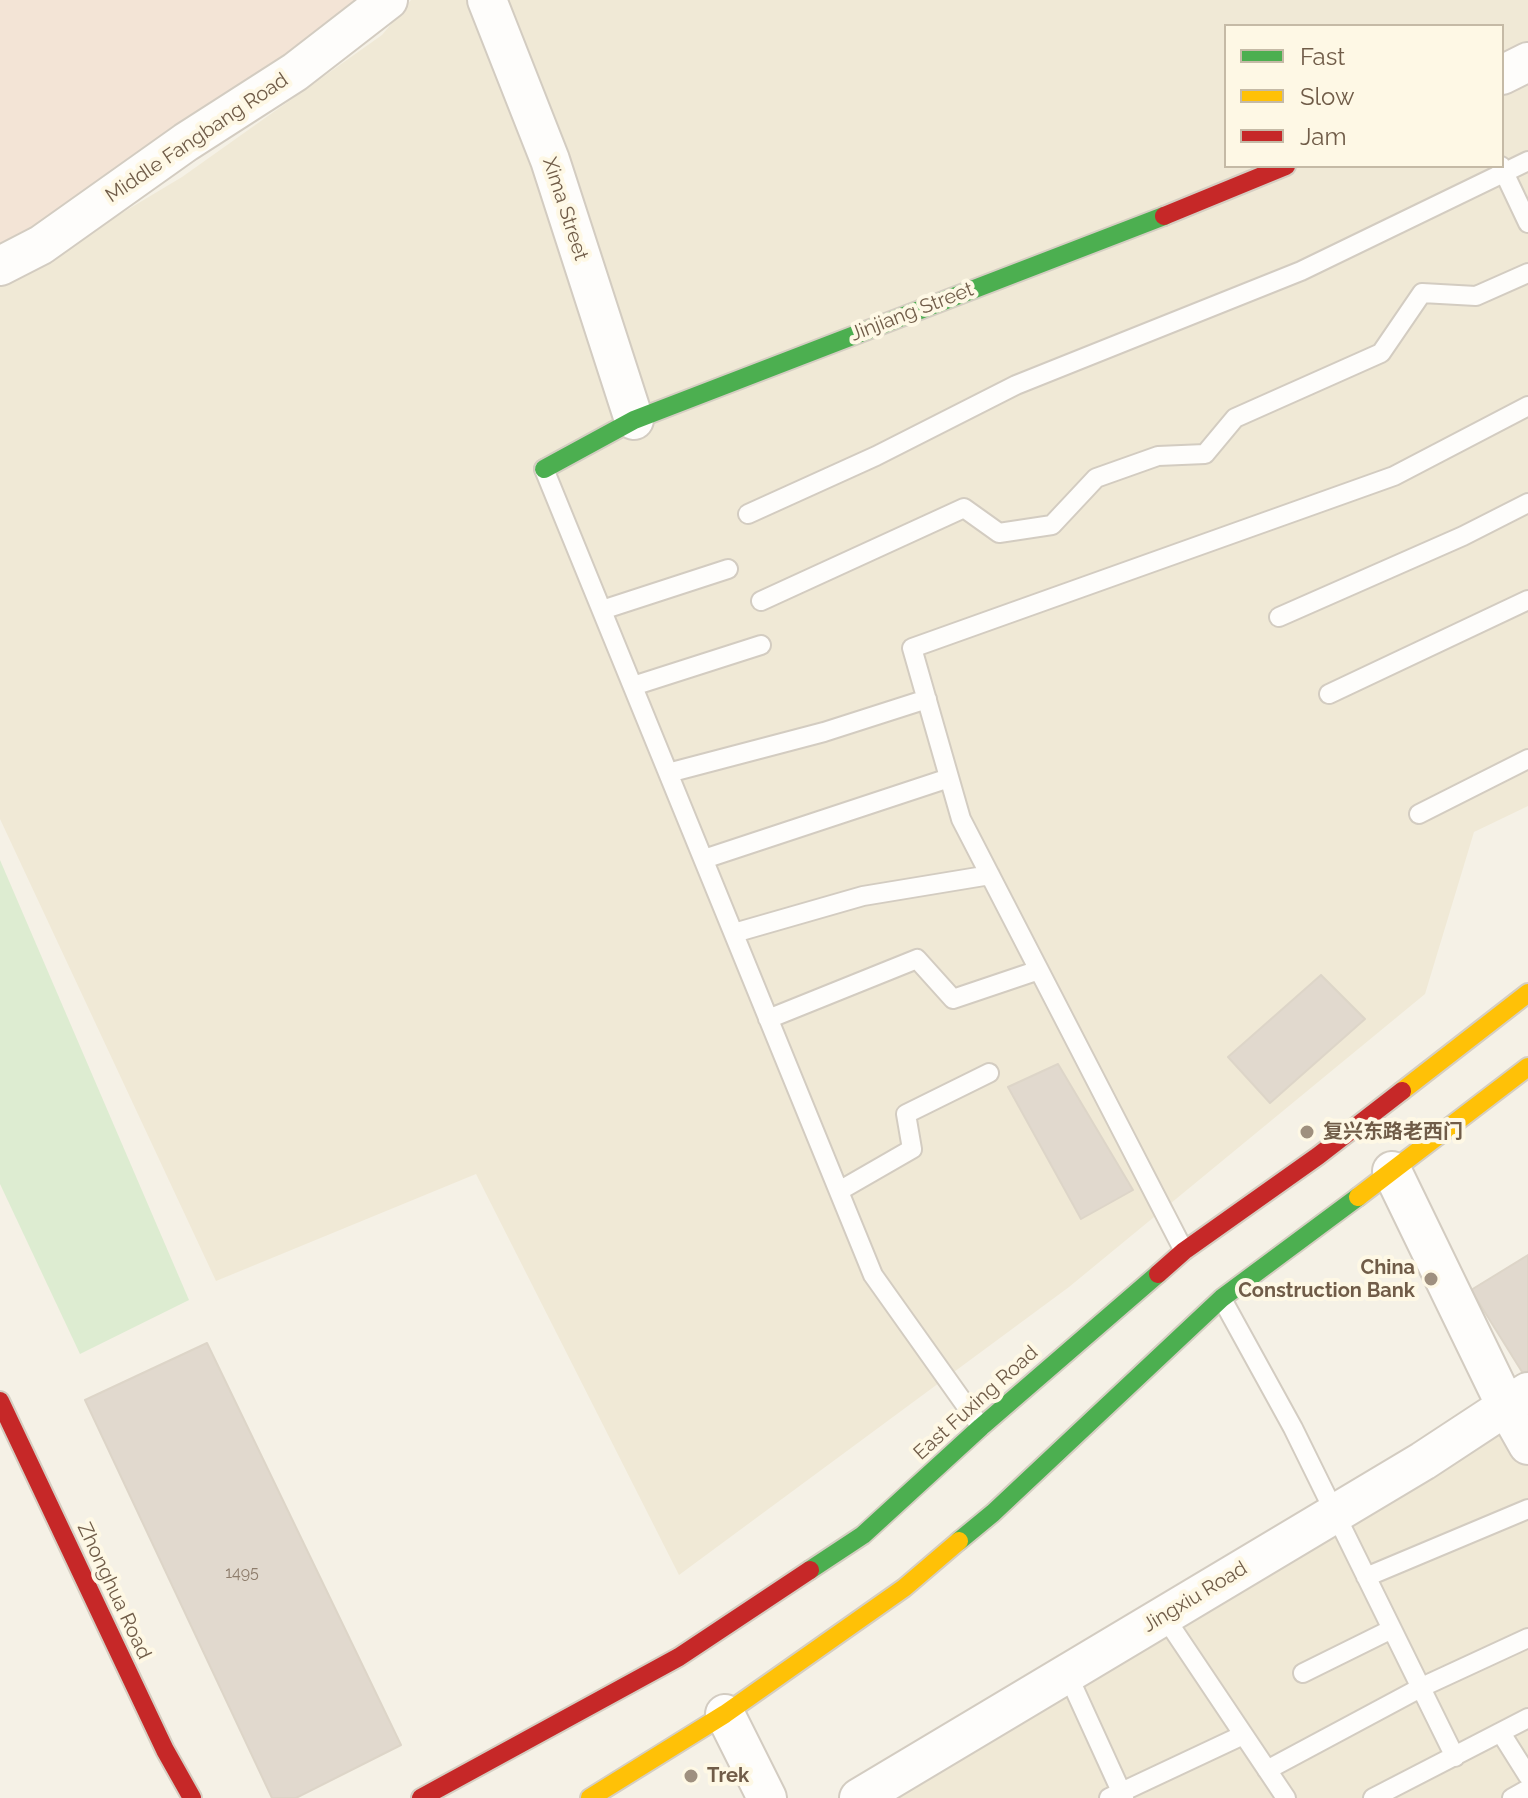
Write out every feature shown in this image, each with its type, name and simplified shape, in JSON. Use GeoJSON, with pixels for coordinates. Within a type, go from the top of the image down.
{"type":"FeatureCollection","features":[{"type":"Feature","properties":{"kind":"main road","name":"Jinjiang Street"},"geometry":{"type":"LineString","coordinates":[[544,469],[634,420],[1160,218],[1281,168]]}},
{"type":"Feature","properties":{"kind":"main road","name":"East Fuxing Road"},"geometry":{"type":"LineString","coordinates":[[421,1798],[679,1657],[863,1535],[981,1427],[1184,1251],[1318,1156],[1528,993]]}},
{"type":"Feature","properties":{"kind":"main road"},"geometry":{"type":"LineString","coordinates":[[590,1798],[725,1714],[904,1588],[993,1513],[1222,1298],[1279,1258],[1528,1067]]}},
{"type":"Feature","properties":{"kind":"main road","name":"Zhonghua Road"},"geometry":{"type":"LineString","coordinates":[[0,1401],[165,1750],[192,1798]]}},
{"type":"Feature","properties":{"kind":"street","name":"Middle Fangbang Road"},"geometry":{"type":"LineString","coordinates":[[0,266],[41,245],[186,142],[295,72],[388,0]]}},
{"type":"Feature","properties":{"kind":"street","name":"Xima Street"},"geometry":{"type":"LineString","coordinates":[[487,0],[550,160],[634,420]]}},
{"type":"Feature","properties":{"kind":"street"},"geometry":{"type":"LineString","coordinates":[[1504,74],[1528,62]]}},
{"type":"Feature","properties":{"kind":"street"},"geometry":{"type":"LineString","coordinates":[[1392,1171],[1517,1399],[1528,1445]]}},
{"type":"Feature","properties":{"kind":"street","name":"Jingxiu Road"},"geometry":{"type":"LineString","coordinates":[[859,1798],[1335,1514],[1517,1399]]}},
{"type":"Feature","properties":{"kind":"street"},"geometry":{"type":"LineString","coordinates":[[725,1714],[767,1798]]}},
{"type":"Feature","properties":{"kind":"lane"},"geometry":{"type":"LineString","coordinates":[[748,514],[876,456],[1016,385],[1301,271],[1503,170],[1528,161]]}},
{"type":"Feature","properties":{"kind":"lane"},"geometry":{"type":"LineString","coordinates":[[1503,170],[1528,223]]}},
{"type":"Feature","properties":{"kind":"lane"},"geometry":{"type":"LineString","coordinates":[[761,601],[964,508],[999,533],[1052,525],[1096,478],[1158,456],[1205,454],[1235,418],[1381,353],[1422,293],[1476,296],[1528,273]]}},
{"type":"Feature","properties":{"kind":"lane"},"geometry":{"type":"LineString","coordinates":[[1184,1251],[961,819],[912,648],[1394,476],[1528,406]]}},
{"type":"Feature","properties":{"kind":"lane"},"geometry":{"type":"LineString","coordinates":[[544,469],[873,1275],[981,1427]]}},
{"type":"Feature","properties":{"kind":"lane"},"geometry":{"type":"LineString","coordinates":[[1279,617],[1463,536],[1528,503]]}},
{"type":"Feature","properties":{"kind":"lane"},"geometry":{"type":"LineString","coordinates":[[602,610],[728,569]]}},
{"type":"Feature","properties":{"kind":"lane"},"geometry":{"type":"LineString","coordinates":[[1329,694],[1528,600]]}},
{"type":"Feature","properties":{"kind":"lane"},"geometry":{"type":"LineString","coordinates":[[633,686],[761,645]]}},
{"type":"Feature","properties":{"kind":"lane"},"geometry":{"type":"LineString","coordinates":[[668,773],[824,732],[927,699]]}},
{"type":"Feature","properties":{"kind":"lane"},"geometry":{"type":"LineString","coordinates":[[1419,814],[1528,759]]}},
{"type":"Feature","properties":{"kind":"lane"},"geometry":{"type":"LineString","coordinates":[[704,859],[949,778]]}},
{"type":"Feature","properties":{"kind":"lane"},"geometry":{"type":"LineString","coordinates":[[734,933],[863,896],[990,875]]}},
{"type":"Feature","properties":{"kind":"lane"},"geometry":{"type":"LineString","coordinates":[[768,1019],[917,959],[953,999],[1039,970]]}},
{"type":"Feature","properties":{"kind":"lane"},"geometry":{"type":"LineString","coordinates":[[839,1191],[912,1149],[906,1114],[989,1073]]}},
{"type":"Feature","properties":{"kind":"lane"},"geometry":{"type":"LineString","coordinates":[[1222,1298],[1293,1428],[1455,1757]]}},
{"type":"Feature","properties":{"kind":"lane"},"geometry":{"type":"LineString","coordinates":[[1366,1577],[1528,1509]]}},
{"type":"Feature","properties":{"kind":"lane"},"geometry":{"type":"LineString","coordinates":[[1164,1616],[1286,1798]]}},
{"type":"Feature","properties":{"kind":"lane"},"geometry":{"type":"LineString","coordinates":[[1303,1673],[1392,1629]]}},
{"type":"Feature","properties":{"kind":"lane"},"geometry":{"type":"LineString","coordinates":[[1267,1770],[1422,1687],[1528,1638]]}},
{"type":"Feature","properties":{"kind":"lane"},"geometry":{"type":"LineString","coordinates":[[1067,1673],[1118,1796],[1243,1735]]}},
{"type":"Feature","properties":{"kind":"lane"},"geometry":{"type":"LineString","coordinates":[[1373,1798],[1528,1718]]}},
{"type":"Feature","properties":{"kind":"lane"},"geometry":{"type":"LineString","coordinates":[[1501,1733],[1528,1776]]}},
{"type":"Feature","properties":{"kind":"lane"},"geometry":{"type":"LineString","coordinates":[[1512,1798],[1528,1789]]}},
{"type":"Feature","properties":{"kind":"shaded area"},"geometry":{"type":"Polygon","coordinates":[[[0,0],[358,0],[310,47],[0,251],[0,0]]]}},
{"type":"Feature","properties":{"kind":"shaded area"},"geometry":{"type":"Polygon","coordinates":[[[411,0],[1528,0],[1528,806],[1474,832],[1425,994],[1069,1287],[679,1575],[476,1174],[216,1281],[0,819],[0,286],[182,177],[382,35],[411,0]]]}},
{"type":"Feature","properties":{"kind":"shaded area"},"geometry":{"type":"Polygon","coordinates":[[[1505,1419],[1528,1460],[1528,1798],[881,1798],[1505,1419]]]}},
{"type":"Feature","properties":{"kind":"green space"},"geometry":{"type":"Polygon","coordinates":[[[0,860],[189,1300],[80,1354],[0,1184],[0,860]]]}},
{"type":"Feature","properties":{"kind":"building"},"geometry":{"type":"Polygon","coordinates":[[[1321,975],[1365,1019],[1270,1103],[1228,1057],[1321,975]]]}},
{"type":"Feature","properties":{"kind":"building"},"geometry":{"type":"Polygon","coordinates":[[[1058,1064],[1133,1190],[1081,1219],[1008,1087],[1058,1064]]]}},
{"type":"Feature","properties":{"kind":"building"},"geometry":{"type":"Polygon","coordinates":[[[1528,1255],[1528,1373],[1524,1375],[1471,1290],[1528,1255]]]}},
{"type":"Feature","properties":{"kind":"building"},"geometry":{"type":"Polygon","coordinates":[[[207,1343],[401,1745],[296,1798],[272,1798],[85,1400],[207,1343]]]}},
{"type":"Feature","properties":{"kind":"traffic: fast"},"geometry":{"type":"LineString","coordinates":[[544,469],[634,420],[1164,216]]}},
{"type":"Feature","properties":{"kind":"traffic: fast"},"geometry":{"type":"LineString","coordinates":[[959,1541],[993,1513],[1222,1298],[1358,1197]]}},
{"type":"Feature","properties":{"kind":"traffic: fast"},"geometry":{"type":"LineString","coordinates":[[810,1570],[863,1535],[981,1427],[1158,1274]]}},
{"type":"Feature","properties":{"kind":"traffic: slow"},"geometry":{"type":"LineString","coordinates":[[1402,1091],[1528,993]]}},
{"type":"Feature","properties":{"kind":"traffic: slow"},"geometry":{"type":"LineString","coordinates":[[1358,1197],[1528,1067]]}},
{"type":"Feature","properties":{"kind":"traffic: slow"},"geometry":{"type":"LineString","coordinates":[[590,1798],[725,1714],[904,1588],[959,1541]]}},
{"type":"Feature","properties":{"kind":"traffic: jam"},"geometry":{"type":"LineString","coordinates":[[1164,216],[1281,168]]}},
{"type":"Feature","properties":{"kind":"traffic: jam"},"geometry":{"type":"LineString","coordinates":[[1158,1274],[1184,1251],[1318,1156],[1402,1091]]}},
{"type":"Feature","properties":{"kind":"traffic: jam"},"geometry":{"type":"LineString","coordinates":[[0,1401],[165,1750],[192,1798]]}},
{"type":"Feature","properties":{"kind":"traffic: jam"},"geometry":{"type":"LineString","coordinates":[[421,1798],[679,1657],[810,1570]]}},
{"type":"Feature","properties":{"kind":"place","name":"复兴东路老西门"},"geometry":{"type":"Point","coordinates":[1307,1132]}},
{"type":"Feature","properties":{"kind":"place","name":"China Construction Bank"},"geometry":{"type":"Point","coordinates":[1431,1279]}},
{"type":"Feature","properties":{"kind":"place","name":"Trek"},"geometry":{"type":"Point","coordinates":[691,1776]}}]}
